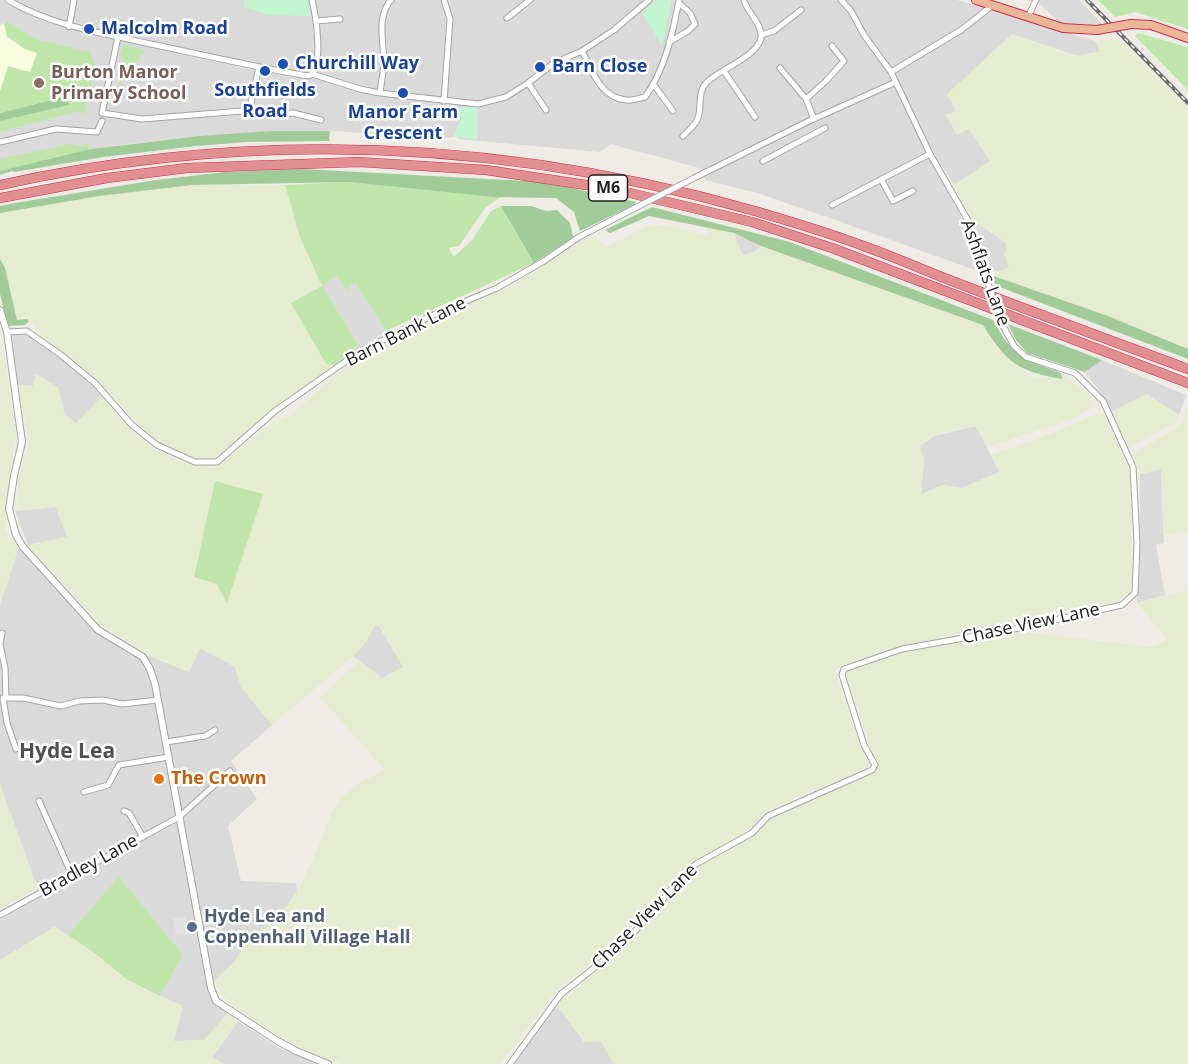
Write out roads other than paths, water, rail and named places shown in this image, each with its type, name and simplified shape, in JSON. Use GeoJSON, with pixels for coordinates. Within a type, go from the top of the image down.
{"type":"FeatureCollection","features":[{"type":"Feature","properties":{"kind":"highway"},"geometry":{"type":"LineString","coordinates":[[976,0],[1063,28],[1097,30],[1131,24],[1151,25],[1188,38]]}},
{"type":"Feature","properties":{"kind":"highway","name":"M6"},"geometry":{"type":"LineString","coordinates":[[0,185],[108,165],[186,155],[272,149],[362,149],[484,157],[550,166],[616,177],[754,211],[802,226],[866,247],[1188,369]]}},
{"type":"Feature","properties":{"kind":"highway","name":"M6"},"geometry":{"type":"LineString","coordinates":[[0,198],[107,178],[187,168],[359,162],[486,170],[613,189],[752,222],[832,248],[1188,383]]}},
{"type":"Feature","properties":{"kind":"street"},"geometry":{"type":"LineString","coordinates":[[8,0],[35,15],[69,27],[259,67],[308,76],[312,74],[380,93],[478,104],[506,97],[554,63],[582,51],[614,30],[649,0]]}},
{"type":"Feature","properties":{"kind":"street"},"geometry":{"type":"LineString","coordinates":[[69,27],[74,0]]}},
{"type":"Feature","properties":{"kind":"street"},"geometry":{"type":"LineString","coordinates":[[312,0],[316,21],[317,54],[316,68],[312,74]]}},
{"type":"Feature","properties":{"kind":"street"},"geometry":{"type":"LineString","coordinates":[[380,93],[384,66],[382,16],[390,0]]}},
{"type":"Feature","properties":{"kind":"street"},"geometry":{"type":"LineString","coordinates":[[444,0],[450,19],[444,101]]}},
{"type":"Feature","properties":{"kind":"street"},"geometry":{"type":"LineString","coordinates":[[507,18],[530,0]]}},
{"type":"Feature","properties":{"kind":"street"},"geometry":{"type":"LineString","coordinates":[[683,136],[698,119],[704,85],[756,47],[761,35],[744,0]]}},
{"type":"Feature","properties":{"kind":"street","name":"Ashflats Lane"},"geometry":{"type":"LineString","coordinates":[[841,0],[851,11],[864,36],[891,72],[930,154],[970,224],[1002,324],[1014,346],[1026,357],[1075,373],[1103,401],[1134,467],[1137,543],[1135,593],[1122,605]]}},
{"type":"Feature","properties":{"kind":"street"},"geometry":{"type":"LineString","coordinates":[[1028,17],[1036,0]]}},
{"type":"Feature","properties":{"kind":"street"},"geometry":{"type":"LineString","coordinates":[[582,51],[599,85],[613,96],[627,101],[645,97],[654,85],[669,42],[679,1]]}},
{"type":"Feature","properties":{"kind":"street"},"geometry":{"type":"LineString","coordinates":[[669,42],[688,31],[694,24],[690,13],[679,1]]}},
{"type":"Feature","properties":{"kind":"street"},"geometry":{"type":"LineString","coordinates":[[891,72],[961,30],[993,5]]}},
{"type":"Feature","properties":{"kind":"street"},"geometry":{"type":"LineString","coordinates":[[761,35],[774,31],[801,10]]}},
{"type":"Feature","properties":{"kind":"street"},"geometry":{"type":"LineString","coordinates":[[316,21],[340,19]]}},
{"type":"Feature","properties":{"kind":"street"},"geometry":{"type":"LineString","coordinates":[[118,37],[102,114],[142,119],[243,111],[251,104],[259,67]]}},
{"type":"Feature","properties":{"kind":"street"},"geometry":{"type":"LineString","coordinates":[[806,99],[844,61],[832,46]]}},
{"type":"Feature","properties":{"kind":"street"},"geometry":{"type":"LineString","coordinates":[[780,68],[806,99],[814,118]]}},
{"type":"Feature","properties":{"kind":"street"},"geometry":{"type":"LineString","coordinates":[[785,74],[792,68]]}},
{"type":"Feature","properties":{"kind":"street"},"geometry":{"type":"LineString","coordinates":[[724,70],[755,117]]}},
{"type":"Feature","properties":{"kind":"street","name":"Barn Bank Lane"},"geometry":{"type":"LineString","coordinates":[[7,332],[27,331],[61,355],[95,382],[132,425],[157,445],[195,462],[216,462],[275,411],[359,352],[433,315],[497,288],[544,261],[579,237],[696,177],[814,118],[896,82]]}},
{"type":"Feature","properties":{"kind":"street"},"geometry":{"type":"LineString","coordinates":[[528,83],[546,110]]}},
{"type":"Feature","properties":{"kind":"street"},"geometry":{"type":"LineString","coordinates":[[654,85],[673,111]]}},
{"type":"Feature","properties":{"kind":"street"},"geometry":{"type":"LineString","coordinates":[[248,108],[269,116],[293,113],[321,120]]}},
{"type":"Feature","properties":{"kind":"street"},"geometry":{"type":"LineString","coordinates":[[0,142],[56,129],[97,132],[102,121]]}},
{"type":"Feature","properties":{"kind":"street"},"geometry":{"type":"LineString","coordinates":[[807,122],[812,134]]}},
{"type":"Feature","properties":{"kind":"street"},"geometry":{"type":"LineString","coordinates":[[763,161],[825,128]]}},
{"type":"Feature","properties":{"kind":"street"},"geometry":{"type":"LineString","coordinates":[[832,205],[930,154]]}},
{"type":"Feature","properties":{"kind":"street"},"geometry":{"type":"LineString","coordinates":[[881,179],[893,201],[913,191]]}},
{"type":"Feature","properties":{"kind":"street"},"geometry":{"type":"LineString","coordinates":[[0,310],[7,332],[22,442],[9,509],[16,535],[23,547],[98,630],[143,657],[150,669],[169,757],[211,988],[216,1001],[276,1040],[328,1064]]}},
{"type":"Feature","properties":{"kind":"street","name":"Chase View Lane"},"geometry":{"type":"LineString","coordinates":[[510,1064],[561,994],[619,947],[650,917],[677,882],[696,864],[752,833],[768,816],[872,770],[875,765],[861,735],[842,675],[844,669],[902,649],[1014,629],[1122,605]]}},
{"type":"Feature","properties":{"kind":"street"},"geometry":{"type":"LineString","coordinates":[[2,633],[0,644],[5,668],[7,723],[16,749]]}},
{"type":"Feature","properties":{"kind":"street"},"geometry":{"type":"LineString","coordinates":[[5,698],[24,698],[61,706],[79,701],[103,700],[122,704],[158,700]]}},
{"type":"Feature","properties":{"kind":"street"},"geometry":{"type":"LineString","coordinates":[[166,742],[205,736],[216,730]]}},
{"type":"Feature","properties":{"kind":"street"},"geometry":{"type":"LineString","coordinates":[[84,792],[108,785],[119,765],[169,757]]}},
{"type":"Feature","properties":{"kind":"street","name":"Bradley Lane"},"geometry":{"type":"LineString","coordinates":[[0,915],[179,817],[230,771]]}},
{"type":"Feature","properties":{"kind":"street"},"geometry":{"type":"LineString","coordinates":[[39,801],[72,875]]}},
{"type":"Feature","properties":{"kind":"street"},"geometry":{"type":"LineString","coordinates":[[124,811],[129,813],[143,837]]}},
{"type":"Feature","properties":{"kind":"railway"},"geometry":{"type":"LineString","coordinates":[[1087,0],[1188,103]]}},
{"type":"Feature","properties":{"kind":"place","name":"Malcolm Road"},"geometry":{"type":"Point","coordinates":[89,29]}},
{"type":"Feature","properties":{"kind":"place","name":"Churchill Way"},"geometry":{"type":"Point","coordinates":[283,64]}},
{"type":"Feature","properties":{"kind":"place","name":"Barn Close"},"geometry":{"type":"Point","coordinates":[540,67]}},
{"type":"Feature","properties":{"kind":"place","name":"Southfields Road"},"geometry":{"type":"Point","coordinates":[265,71]}},
{"type":"Feature","properties":{"kind":"place","name":"Burton Manor Primary School"},"geometry":{"type":"Point","coordinates":[39,83]}},
{"type":"Feature","properties":{"kind":"place","name":"Manor Farm Crescent"},"geometry":{"type":"Point","coordinates":[403,93]}},
{"type":"Feature","properties":{"kind":"place","name":"The Crown"},"geometry":{"type":"Point","coordinates":[159,779]}},
{"type":"Feature","properties":{"kind":"place","name":"Hyde Lea and Coppenhall Village Hall"},"geometry":{"type":"Point","coordinates":[192,927]}},
{"type":"Feature","properties":{"kind":"district","name":"Hyde Lea"},"geometry":{"type":"Point","coordinates":[67,752]}}]}
